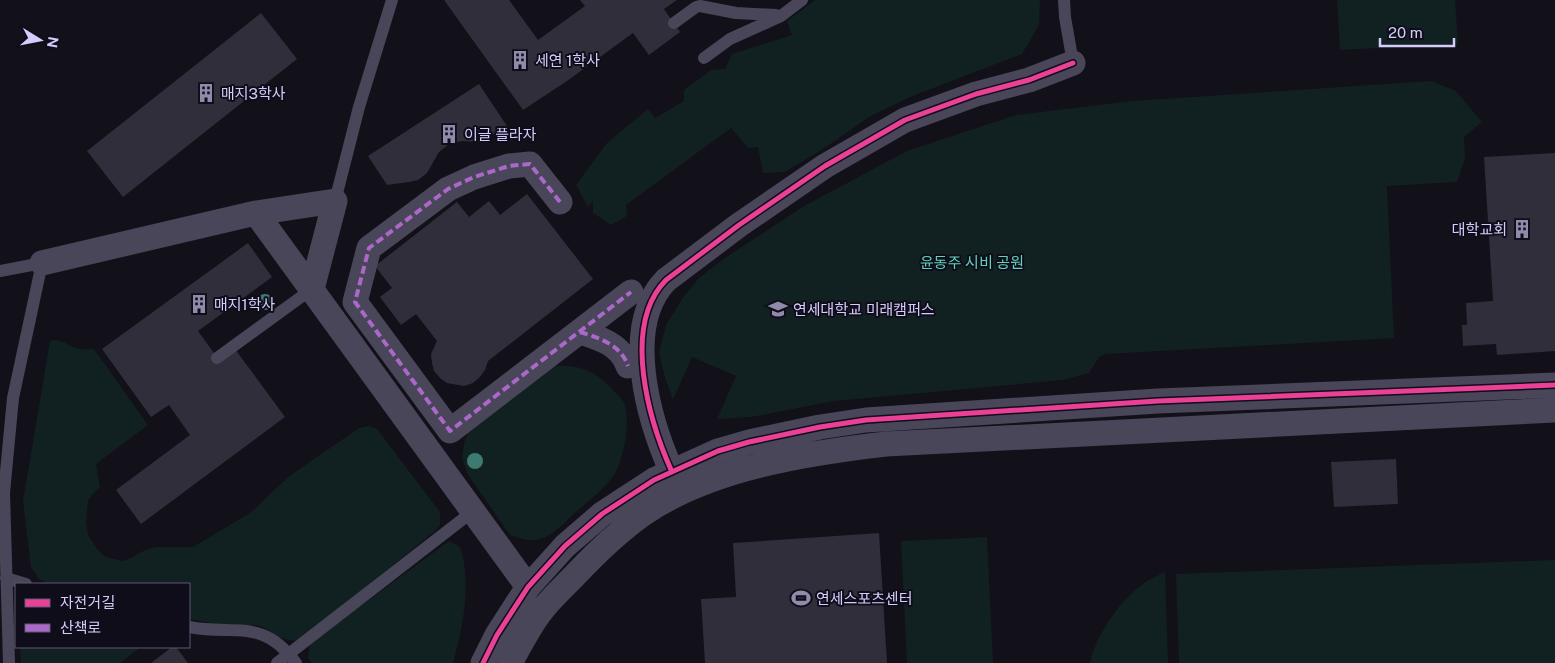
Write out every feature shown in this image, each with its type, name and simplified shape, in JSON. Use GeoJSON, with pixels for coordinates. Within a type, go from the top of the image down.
{"type":"FeatureCollection","features":[{"type":"Feature","properties":{"kind":"street"},"geometry":{"type":"LineString","coordinates":[[672,472],[653,422],[646,397],[642,369],[644,331],[648,310],[660,286],[739,225],[825,166],[905,120],[976,94],[1029,80],[1073,63]]}},
{"type":"Feature","properties":{"kind":"street"},"geometry":{"type":"LineString","coordinates":[[560,202],[530,164],[509,166],[461,183],[448,190],[369,248],[355,302],[450,430],[631,292]]}},
{"type":"Feature","properties":{"kind":"street"},"geometry":{"type":"LineString","coordinates":[[42,263],[256,213],[335,201],[312,289]]}},
{"type":"Feature","properties":{"kind":"street"},"geometry":{"type":"LineString","coordinates":[[256,213],[472,512],[528,586]]}},
{"type":"Feature","properties":{"kind":"street"},"geometry":{"type":"LineString","coordinates":[[580,332],[610,343],[621,352],[628,366]]}},
{"type":"Feature","properties":{"kind":"street"},"geometry":{"type":"LineString","coordinates":[[483,663],[497,636],[528,586],[565,546],[602,514],[654,480],[718,451],[749,442],[820,427],[866,420],[1158,401],[1555,385]]}},
{"type":"Feature","properties":{"kind":"street"},"geometry":{"type":"LineString","coordinates":[[510,663],[539,613],[603,546],[631,522],[670,499],[720,476],[786,459],[818,452],[886,444],[1555,410]]}},
{"type":"Feature","properties":{"kind":"lane"},"geometry":{"type":"LineString","coordinates":[[335,201],[359,107],[392,0]]}},
{"type":"Feature","properties":{"kind":"lane"},"geometry":{"type":"LineString","coordinates":[[704,58],[730,38],[781,16],[802,0]]}},
{"type":"Feature","properties":{"kind":"lane"},"geometry":{"type":"LineString","coordinates":[[1064,0],[1073,63]]}},
{"type":"Feature","properties":{"kind":"lane"},"geometry":{"type":"LineString","coordinates":[[674,23],[700,6],[736,13],[781,16]]}},
{"type":"Feature","properties":{"kind":"lane"},"geometry":{"type":"LineString","coordinates":[[0,271],[42,263],[13,398],[4,493],[8,663]]}},
{"type":"Feature","properties":{"kind":"lane"},"geometry":{"type":"LineString","coordinates":[[217,358],[312,289]]}},
{"type":"Feature","properties":{"kind":"lane"},"geometry":{"type":"LineString","coordinates":[[0,396],[13,398]]}},
{"type":"Feature","properties":{"kind":"lane"},"geometry":{"type":"LineString","coordinates":[[277,663],[293,659],[472,512]]}},
{"type":"Feature","properties":{"kind":"lane"},"geometry":{"type":"LineString","coordinates":[[6,578],[23,583]]}},
{"type":"Feature","properties":{"kind":"lane"},"geometry":{"type":"LineString","coordinates":[[190,627],[212,630],[240,629],[256,632],[269,637],[293,659]]}},
{"type":"Feature","properties":{"kind":"green space"},"geometry":{"type":"Polygon","coordinates":[[[815,0],[1040,0],[1039,25],[1022,54],[910,97],[869,117],[826,147],[785,172],[763,173],[758,147],[748,148],[731,128],[626,205],[627,216],[611,225],[593,213],[593,201],[588,207],[576,185],[607,143],[648,109],[655,118],[684,101],[684,90],[711,70],[725,69],[732,54],[792,35],[787,21],[815,0]]]}},
{"type":"Feature","properties":{"kind":"green space"},"geometry":{"type":"Polygon","coordinates":[[[1337,0],[1455,0],[1458,44],[1340,50],[1337,0]]]}},
{"type":"Feature","properties":{"kind":"green space","name":"윤동주 시비 공원"},"geometry":{"type":"Polygon","coordinates":[[[1431,81],[1456,91],[1482,122],[1464,137],[1465,158],[1457,182],[1387,186],[1394,338],[1106,354],[1099,357],[1089,373],[1063,380],[834,401],[751,417],[717,419],[736,376],[692,357],[673,400],[659,353],[666,325],[684,296],[699,278],[722,260],[804,206],[907,151],[1016,115],[1132,101],[1431,81]]]}},
{"type":"Feature","properties":{"kind":"green space"},"geometry":{"type":"Polygon","coordinates":[[[55,340],[87,350],[94,349],[148,425],[96,464],[100,487],[88,501],[86,522],[88,535],[98,550],[106,557],[123,561],[155,547],[193,547],[250,513],[288,477],[359,428],[369,426],[377,429],[440,512],[440,525],[304,637],[294,641],[274,636],[269,630],[257,625],[229,626],[190,619],[190,583],[47,583],[39,579],[31,567],[23,501],[50,341],[55,340]]]}},
{"type":"Feature","properties":{"kind":"green space"},"geometry":{"type":"Polygon","coordinates":[[[552,366],[569,366],[584,369],[597,376],[610,387],[622,399],[626,408],[626,438],[618,468],[606,485],[554,532],[540,539],[528,540],[510,535],[468,475],[462,458],[464,443],[472,422],[552,366]]]}},
{"type":"Feature","properties":{"kind":"green space"},"geometry":{"type":"Polygon","coordinates":[[[987,537],[993,663],[907,663],[901,541],[987,537]]]}},
{"type":"Feature","properties":{"kind":"green space"},"geometry":{"type":"Polygon","coordinates":[[[449,541],[460,547],[464,560],[466,589],[463,620],[453,663],[312,663],[308,658],[310,643],[449,541]]]}},
{"type":"Feature","properties":{"kind":"green space"},"geometry":{"type":"Polygon","coordinates":[[[1555,560],[1555,663],[1179,663],[1176,574],[1555,560]]]}},
{"type":"Feature","properties":{"kind":"green space"},"geometry":{"type":"Polygon","coordinates":[[[1165,572],[1168,663],[1090,663],[1104,629],[1128,596],[1147,581],[1165,572]]]}},
{"type":"Feature","properties":{"kind":"green space"},"geometry":{"type":"Polygon","coordinates":[[[20,648],[140,648],[120,663],[21,663],[20,648]]]}},
{"type":"Feature","properties":{"kind":"building"},"geometry":{"type":"Polygon","coordinates":[[[444,0],[509,0],[538,40],[585,6],[580,0],[677,0],[664,9],[680,32],[649,55],[633,33],[523,110],[444,0]]]}},
{"type":"Feature","properties":{"kind":"building","name":"매지3학사"},"geometry":{"type":"Polygon","coordinates":[[[261,13],[297,59],[123,197],[87,151],[261,13]]]}},
{"type":"Feature","properties":{"kind":"building","name":"이글 플라자"},"geometry":{"type":"Polygon","coordinates":[[[479,84],[507,126],[479,142],[462,141],[449,144],[439,152],[427,173],[418,180],[387,185],[368,156],[479,84]]]}},
{"type":"Feature","properties":{"kind":"building","name":"대학교회"},"geometry":{"type":"Polygon","coordinates":[[[1555,153],[1555,351],[1497,355],[1496,344],[1463,346],[1462,325],[1467,325],[1466,303],[1493,301],[1484,157],[1555,153]]]}},
{"type":"Feature","properties":{"kind":"building"},"geometry":{"type":"Polygon","coordinates":[[[527,194],[593,279],[488,361],[485,370],[473,383],[464,386],[447,383],[434,371],[432,363],[431,354],[437,341],[416,314],[401,325],[380,297],[392,288],[375,266],[457,202],[469,217],[489,201],[500,215],[527,194]]]}},
{"type":"Feature","properties":{"kind":"building"},"geometry":{"type":"Polygon","coordinates":[[[248,243],[272,277],[198,331],[219,360],[235,349],[285,417],[141,524],[116,490],[190,435],[169,405],[151,417],[102,349],[248,243]]]}},
{"type":"Feature","properties":{"kind":"building"},"geometry":{"type":"Polygon","coordinates":[[[1396,459],[1398,504],[1334,507],[1331,462],[1396,459]]]}},
{"type":"Feature","properties":{"kind":"building","name":"연세스포츠센터"},"geometry":{"type":"Polygon","coordinates":[[[879,533],[887,663],[705,663],[701,599],[736,597],[733,543],[879,533]]]}},
{"type":"Feature","properties":{"kind":"building"},"geometry":{"type":"Polygon","coordinates":[[[171,648],[177,648],[188,663],[151,663],[171,648]]]}},
{"type":"Feature","properties":{"kind":"marked path"},"geometry":{"type":"LineString","coordinates":[[560,202],[530,164],[509,166],[474,177],[448,189],[369,248],[355,302],[450,431],[631,292]]}},
{"type":"Feature","properties":{"kind":"marked path"},"geometry":{"type":"LineString","coordinates":[[580,332],[609,343],[625,359],[628,366]]}},
{"type":"Feature","properties":{"kind":"cycle path"},"geometry":{"type":"LineString","coordinates":[[672,472],[663,451],[648,401],[642,348],[645,322],[652,299],[666,280],[739,225],[825,166],[905,120],[976,94],[1029,80],[1073,63]]}},
{"type":"Feature","properties":{"kind":"cycle path"},"geometry":{"type":"LineString","coordinates":[[483,663],[497,635],[528,587],[565,546],[602,514],[654,480],[718,451],[749,442],[820,427],[866,420],[1158,401],[1555,385]]}},
{"type":"Feature","properties":{"kind":"place","name":"세연 1학사"},"geometry":{"type":"Point","coordinates":[520,60]}},
{"type":"Feature","properties":{"kind":"place","name":"매지3학사"},"geometry":{"type":"Point","coordinates":[206,93]}},
{"type":"Feature","properties":{"kind":"place","name":"이글 플라자"},"geometry":{"type":"Point","coordinates":[449,134]}},
{"type":"Feature","properties":{"kind":"place","name":"대학교회"},"geometry":{"type":"Point","coordinates":[1522,229]}},
{"type":"Feature","properties":{"kind":"place","name":"매지1학사"},"geometry":{"type":"Point","coordinates":[199,304]}},
{"type":"Feature","properties":{"kind":"place","name":"연세대학교 미래캠퍼스"},"geometry":{"type":"Point","coordinates":[778,309]}},
{"type":"Feature","properties":{"kind":"place","name":"연세스포츠센터"},"geometry":{"type":"Point","coordinates":[801,598]}}]}
